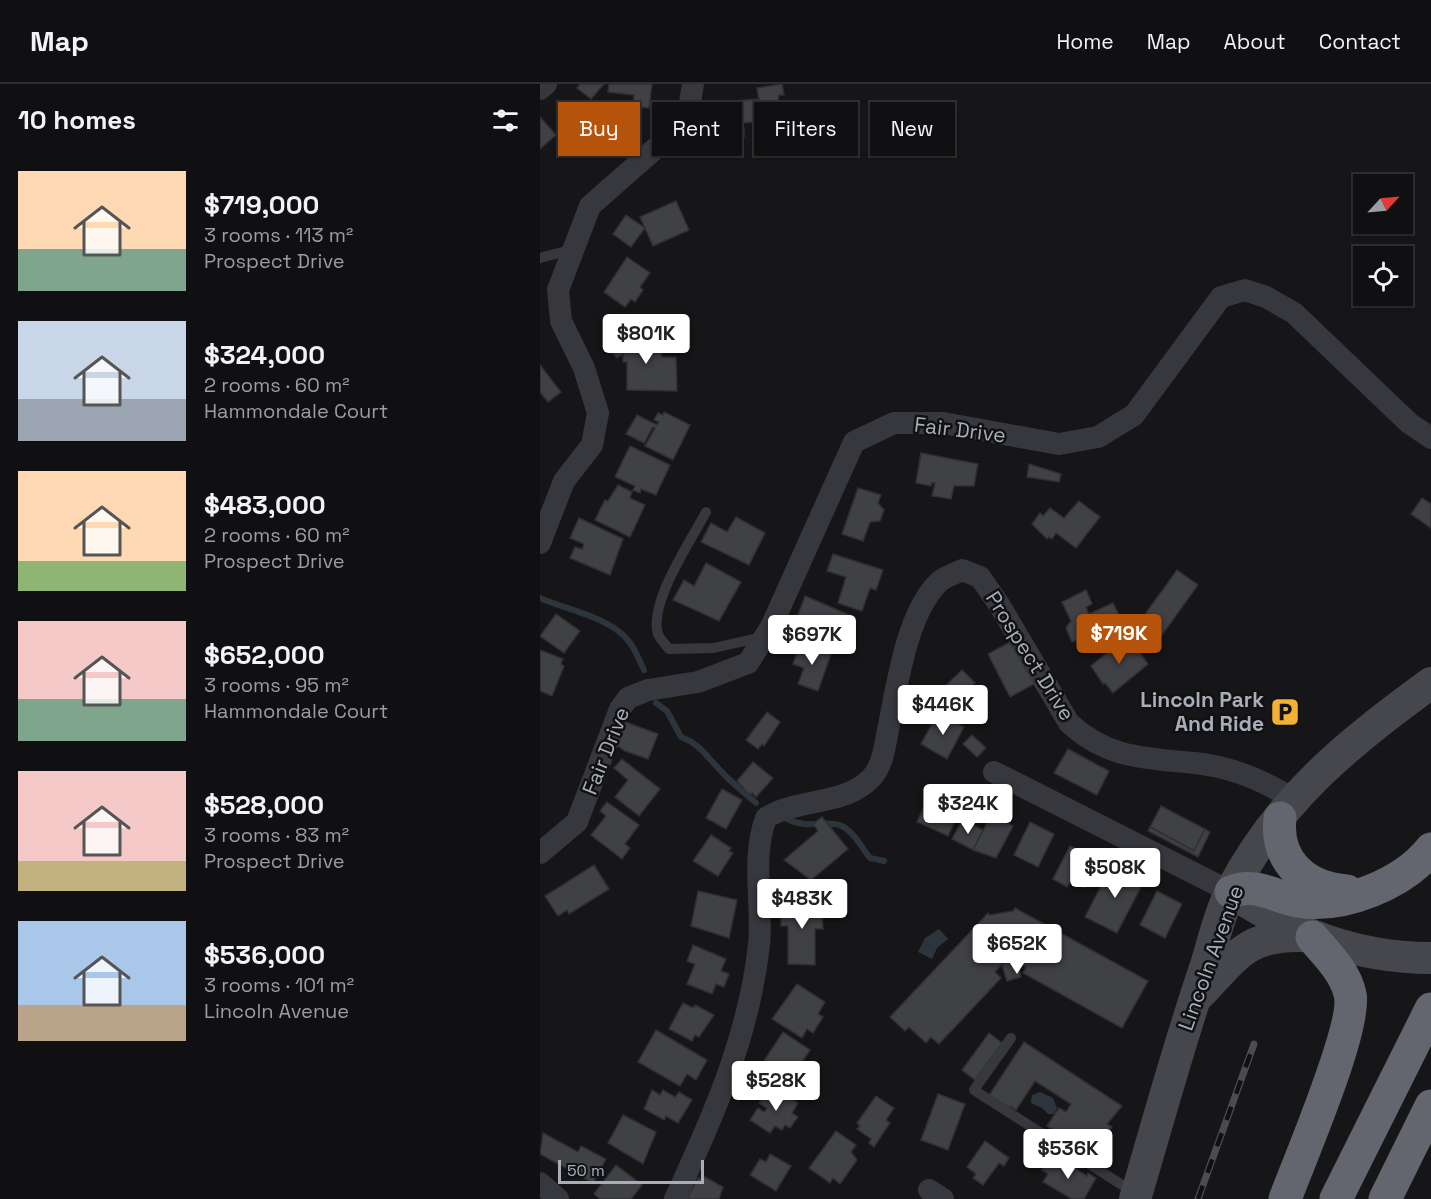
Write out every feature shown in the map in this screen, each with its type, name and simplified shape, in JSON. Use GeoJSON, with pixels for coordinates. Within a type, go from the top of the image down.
{"type":"FeatureCollection","features":[{"type":"Feature","properties":{"kind":"highway"},"geometry":{"type":"LineString","coordinates":[[1287,809],[1279,836],[1284,853],[1302,877],[1328,888],[1367,891]]}},
{"type":"Feature","properties":{"kind":"highway"},"geometry":{"type":"LineString","coordinates":[[1231,892],[1253,888],[1290,899],[1312,902],[1338,899],[1367,891],[1407,872],[1431,849]]}},
{"type":"Feature","properties":{"kind":"highway"},"geometry":{"type":"LineString","coordinates":[[1285,1199],[1343,1042],[1351,1013],[1352,1002],[1347,984],[1312,937]]}},
{"type":"Feature","properties":{"kind":"highway"},"geometry":{"type":"LineString","coordinates":[[1336,1199],[1429,1012]]}},
{"type":"Feature","properties":{"kind":"highway"},"geometry":{"type":"LineString","coordinates":[[1385,1199],[1431,1106]]}},
{"type":"Feature","properties":{"kind":"main road","name":"Lincoln Avenue"},"geometry":{"type":"LineString","coordinates":[[1136,1197],[1194,1000],[1231,892],[1287,809],[1359,735],[1431,683]]}},
{"type":"Feature","properties":{"kind":"main road"},"geometry":{"type":"LineString","coordinates":[[1231,892],[1312,937],[1377,955],[1431,958]]}},
{"type":"Feature","properties":{"kind":"main road"},"geometry":{"type":"LineString","coordinates":[[1194,1000],[1238,954],[1253,944],[1279,936],[1312,937]]}},
{"type":"Feature","properties":{"kind":"street"},"geometry":{"type":"LineString","coordinates":[[540,88],[546,84]]}},
{"type":"Feature","properties":{"kind":"street"},"geometry":{"type":"LineString","coordinates":[[540,543],[564,481],[592,445],[598,413],[584,368],[561,321],[558,290],[590,206],[657,147],[689,109],[693,84]]}},
{"type":"Feature","properties":{"kind":"street","name":"Fair Drive"},"geometry":{"type":"LineString","coordinates":[[540,853],[577,822],[620,709],[628,698],[648,690],[698,682],[748,663],[766,636],[854,442],[894,423],[943,423],[1059,444],[1098,437],[1134,415],[1221,297],[1245,290],[1266,297],[1294,314],[1409,423],[1431,438]]}},
{"type":"Feature","properties":{"kind":"street","name":"Prospect Drive"},"geometry":{"type":"LineString","coordinates":[[675,1199],[720,1100],[748,1010],[759,943],[759,863],[762,829],[766,818],[792,805],[826,800],[855,790],[872,777],[883,757],[904,652],[916,618],[938,582],[962,570],[980,577],[1000,606],[1069,723],[1085,737],[1108,748],[1149,760],[1196,763],[1241,773],[1265,782],[1287,809]]}},
{"type":"Feature","properties":{"kind":"street"},"geometry":{"type":"LineString","coordinates":[[994,772],[1231,892]]}},
{"type":"Feature","properties":{"kind":"street"},"geometry":{"type":"LineString","coordinates":[[540,1183],[558,1199]]}},
{"type":"Feature","properties":{"kind":"lane"},"geometry":{"type":"LineString","coordinates":[[540,258],[574,249]]}},
{"type":"Feature","properties":{"kind":"lane"},"geometry":{"type":"LineString","coordinates":[[706,512],[675,570],[658,610],[658,634],[669,649],[714,648],[766,636]]}},
{"type":"Feature","properties":{"kind":"lane"},"geometry":{"type":"LineString","coordinates":[[1011,1038],[975,1090],[1136,1197]]}},
{"type":"Feature","properties":{"kind":"shaded area"},"geometry":{"type":"Polygon","coordinates":[[[939,929],[948,939],[937,948],[932,959],[918,952],[925,938],[939,929]]]}},
{"type":"Feature","properties":{"kind":"shaded area"},"geometry":{"type":"Polygon","coordinates":[[[1040,1092],[1053,1098],[1057,1108],[1054,1114],[1048,1114],[1031,1103],[1032,1095],[1040,1092]]]}},
{"type":"Feature","properties":{"kind":"building"},"geometry":{"type":"Polygon","coordinates":[[[580,84],[604,84],[591,99],[577,88],[580,84]]]}},
{"type":"Feature","properties":{"kind":"building"},"geometry":{"type":"Polygon","coordinates":[[[609,84],[652,84],[649,108],[640,107],[640,102],[633,102],[634,95],[608,92],[609,84]]]}},
{"type":"Feature","properties":{"kind":"building"},"geometry":{"type":"Polygon","coordinates":[[[782,84],[784,95],[779,95],[778,102],[754,102],[754,122],[742,123],[742,102],[723,102],[759,99],[757,88],[782,84]]]}},
{"type":"Feature","properties":{"kind":"building"},"geometry":{"type":"Polygon","coordinates":[[[540,117],[556,135],[540,149],[540,117]]]}},
{"type":"Feature","properties":{"kind":"building"},"geometry":{"type":"Polygon","coordinates":[[[676,201],[689,230],[653,246],[640,217],[676,201]]]}},
{"type":"Feature","properties":{"kind":"building"},"geometry":{"type":"Polygon","coordinates":[[[626,215],[645,228],[631,247],[613,234],[626,215]]]}},
{"type":"Feature","properties":{"kind":"building"},"geometry":{"type":"Polygon","coordinates":[[[627,257],[650,273],[640,287],[643,290],[635,302],[631,299],[625,307],[604,292],[627,257]]]}},
{"type":"Feature","properties":{"kind":"building"},"geometry":{"type":"Polygon","coordinates":[[[625,329],[632,342],[661,343],[662,357],[676,357],[677,391],[627,390],[627,362],[623,362],[623,354],[617,358],[607,347],[625,329]]]}},
{"type":"Feature","properties":{"kind":"building"},"geometry":{"type":"Polygon","coordinates":[[[540,365],[561,392],[548,402],[540,392],[540,365]]]}},
{"type":"Feature","properties":{"kind":"building"},"geometry":{"type":"Polygon","coordinates":[[[664,412],[690,425],[673,460],[645,446],[655,428],[653,427],[644,443],[626,434],[637,415],[657,425],[659,422],[654,420],[658,413],[663,415],[664,412]]]}},
{"type":"Feature","properties":{"kind":"building"},"geometry":{"type":"Polygon","coordinates":[[[630,446],[670,465],[656,495],[641,489],[640,493],[633,490],[635,486],[615,477],[630,446]]]}},
{"type":"Feature","properties":{"kind":"building"},"geometry":{"type":"Polygon","coordinates":[[[921,453],[978,464],[974,486],[954,486],[951,499],[932,496],[935,483],[931,486],[916,483],[921,453]]]}},
{"type":"Feature","properties":{"kind":"building"},"geometry":{"type":"Polygon","coordinates":[[[1029,464],[1061,474],[1059,482],[1027,477],[1029,464]]]}},
{"type":"Feature","properties":{"kind":"building"},"geometry":{"type":"Polygon","coordinates":[[[618,485],[632,492],[630,498],[645,505],[630,537],[595,520],[605,500],[608,501],[618,485]]]}},
{"type":"Feature","properties":{"kind":"building"},"geometry":{"type":"Polygon","coordinates":[[[858,488],[881,495],[878,503],[884,510],[880,521],[870,522],[863,541],[842,534],[858,488]]]}},
{"type":"Feature","properties":{"kind":"building"},"geometry":{"type":"Polygon","coordinates":[[[1422,498],[1431,504],[1431,528],[1411,514],[1422,498]]]}},
{"type":"Feature","properties":{"kind":"building"},"geometry":{"type":"Polygon","coordinates":[[[1079,501],[1100,517],[1076,548],[1056,533],[1052,539],[1049,537],[1047,539],[1032,524],[1040,513],[1043,516],[1050,508],[1064,518],[1079,501]]]}},
{"type":"Feature","properties":{"kind":"building"},"geometry":{"type":"Polygon","coordinates":[[[736,517],[765,533],[749,565],[701,542],[711,523],[727,532],[736,517]]]}},
{"type":"Feature","properties":{"kind":"building"},"geometry":{"type":"Polygon","coordinates":[[[579,518],[623,539],[610,575],[570,558],[575,547],[582,549],[584,544],[570,538],[579,518]]]}},
{"type":"Feature","properties":{"kind":"building"},"geometry":{"type":"Polygon","coordinates":[[[833,554],[883,570],[876,590],[870,588],[862,611],[838,603],[846,577],[827,571],[833,554]]]}},
{"type":"Feature","properties":{"kind":"building"},"geometry":{"type":"Polygon","coordinates":[[[706,563],[741,582],[719,621],[673,600],[684,580],[694,586],[706,563]]]}},
{"type":"Feature","properties":{"kind":"building"},"geometry":{"type":"Polygon","coordinates":[[[1177,570],[1198,585],[1159,639],[1138,624],[1177,570]]]}},
{"type":"Feature","properties":{"kind":"building"},"geometry":{"type":"Polygon","coordinates":[[[1086,590],[1092,604],[1086,607],[1089,614],[1113,603],[1123,623],[1083,646],[1082,642],[1077,644],[1076,640],[1072,642],[1066,628],[1071,621],[1062,602],[1086,590]]]}},
{"type":"Feature","properties":{"kind":"building"},"geometry":{"type":"Polygon","coordinates":[[[805,596],[854,617],[842,649],[812,638],[814,631],[809,629],[812,622],[817,622],[798,615],[805,596]]]}},
{"type":"Feature","properties":{"kind":"building"},"geometry":{"type":"Polygon","coordinates":[[[556,614],[580,631],[564,653],[540,636],[556,614]]]}},
{"type":"Feature","properties":{"kind":"building"},"geometry":{"type":"Polygon","coordinates":[[[1125,638],[1134,648],[1136,647],[1148,664],[1113,693],[1105,683],[1103,684],[1091,666],[1125,638]]]}},
{"type":"Feature","properties":{"kind":"building"},"geometry":{"type":"Polygon","coordinates":[[[1012,641],[1034,684],[1010,697],[988,654],[1012,641]]]}},
{"type":"Feature","properties":{"kind":"building"},"geometry":{"type":"Polygon","coordinates":[[[800,643],[831,654],[818,691],[798,684],[804,668],[793,664],[800,643]]]}},
{"type":"Feature","properties":{"kind":"building"},"geometry":{"type":"Polygon","coordinates":[[[540,650],[563,659],[561,664],[564,666],[552,696],[540,691],[540,650]]]}},
{"type":"Feature","properties":{"kind":"building"},"geometry":{"type":"Polygon","coordinates":[[[962,670],[975,683],[968,689],[982,705],[965,721],[943,699],[949,693],[944,687],[962,670]]]}},
{"type":"Feature","properties":{"kind":"building"},"geometry":{"type":"Polygon","coordinates":[[[767,712],[780,722],[764,746],[762,744],[758,749],[746,740],[767,712]]]}},
{"type":"Feature","properties":{"kind":"building"},"geometry":{"type":"Polygon","coordinates":[[[938,713],[964,727],[947,759],[921,744],[938,713]]]}},
{"type":"Feature","properties":{"kind":"building"},"geometry":{"type":"Polygon","coordinates":[[[620,720],[658,734],[648,759],[625,751],[612,742],[620,720]]]}},
{"type":"Feature","properties":{"kind":"building"},"geometry":{"type":"Polygon","coordinates":[[[972,735],[986,748],[977,757],[963,744],[972,735]]]}},
{"type":"Feature","properties":{"kind":"building"},"geometry":{"type":"Polygon","coordinates":[[[1068,749],[1109,771],[1097,795],[1054,773],[1068,749]]]}},
{"type":"Feature","properties":{"kind":"building"},"geometry":{"type":"Polygon","coordinates":[[[622,759],[660,789],[639,816],[615,797],[628,780],[614,768],[622,759]]]}},
{"type":"Feature","properties":{"kind":"building"},"geometry":{"type":"Polygon","coordinates":[[[753,762],[773,778],[756,797],[752,793],[750,795],[737,781],[753,762]]]}},
{"type":"Feature","properties":{"kind":"building"},"geometry":{"type":"Polygon","coordinates":[[[934,785],[955,795],[946,815],[956,819],[948,836],[917,822],[934,785]]]}},
{"type":"Feature","properties":{"kind":"building"},"geometry":{"type":"Polygon","coordinates":[[[722,789],[742,800],[726,829],[706,818],[722,789]]]}},
{"type":"Feature","properties":{"kind":"building"},"geometry":{"type":"Polygon","coordinates":[[[607,802],[639,825],[625,844],[630,848],[622,859],[591,835],[606,816],[600,811],[607,802]]]}},
{"type":"Feature","properties":{"kind":"building"},"geometry":{"type":"Polygon","coordinates":[[[1161,806],[1205,829],[1194,851],[1150,827],[1161,806]]]}},
{"type":"Feature","properties":{"kind":"building"},"geometry":{"type":"Polygon","coordinates":[[[994,809],[1006,815],[1003,821],[1013,826],[996,858],[973,850],[994,809]]]}},
{"type":"Feature","properties":{"kind":"building"},"geometry":{"type":"Polygon","coordinates":[[[822,817],[848,849],[811,880],[784,860],[818,831],[813,824],[822,817]]]}},
{"type":"Feature","properties":{"kind":"building"},"geometry":{"type":"Polygon","coordinates":[[[963,819],[983,830],[973,850],[952,839],[963,819]]]}},
{"type":"Feature","properties":{"kind":"building"},"geometry":{"type":"Polygon","coordinates":[[[1030,822],[1054,834],[1038,867],[1014,855],[1030,822]]]}},
{"type":"Feature","properties":{"kind":"building"},"geometry":{"type":"Polygon","coordinates":[[[1150,827],[1194,851],[1205,829],[1210,832],[1198,857],[1148,831],[1150,827]]]}},
{"type":"Feature","properties":{"kind":"building"},"geometry":{"type":"Polygon","coordinates":[[[711,835],[731,848],[729,851],[733,853],[718,876],[693,861],[711,835]]]}},
{"type":"Feature","properties":{"kind":"building"},"geometry":{"type":"Polygon","coordinates":[[[1070,846],[1099,861],[1085,888],[1071,881],[1067,887],[1053,879],[1070,846]]]}},
{"type":"Feature","properties":{"kind":"building"},"geometry":{"type":"Polygon","coordinates":[[[594,865],[609,889],[569,914],[567,910],[558,916],[545,896],[594,865]]]}},
{"type":"Feature","properties":{"kind":"building"},"geometry":{"type":"Polygon","coordinates":[[[1112,865],[1144,881],[1117,933],[1085,917],[1112,865]]]}},
{"type":"Feature","properties":{"kind":"building"},"geometry":{"type":"Polygon","coordinates":[[[698,891],[737,900],[729,938],[691,926],[698,891]]]}},
{"type":"Feature","properties":{"kind":"building"},"geometry":{"type":"Polygon","coordinates":[[[1157,891],[1182,904],[1165,938],[1140,925],[1157,891]]]}},
{"type":"Feature","properties":{"kind":"building"},"geometry":{"type":"Polygon","coordinates":[[[788,898],[816,898],[815,912],[822,911],[823,929],[815,929],[815,965],[788,964],[788,926],[781,926],[781,913],[788,912],[788,898]]]}},
{"type":"Feature","properties":{"kind":"building"},"geometry":{"type":"Polygon","coordinates":[[[1015,908],[1148,981],[1122,1028],[1023,973],[1026,967],[1009,957],[995,972],[1001,978],[939,1044],[931,1037],[926,1043],[909,1027],[905,1031],[890,1017],[988,913],[990,915],[1013,911],[1015,908]]]}},
{"type":"Feature","properties":{"kind":"building"},"geometry":{"type":"Polygon","coordinates":[[[693,945],[726,959],[721,971],[729,974],[724,987],[716,984],[712,994],[687,984],[695,964],[687,961],[693,945]]]}},
{"type":"Feature","properties":{"kind":"building"},"geometry":{"type":"Polygon","coordinates":[[[1009,957],[1018,962],[1021,977],[1007,981],[1002,965],[1009,957]]]}},
{"type":"Feature","properties":{"kind":"building"},"geometry":{"type":"Polygon","coordinates":[[[797,984],[825,1002],[818,1014],[823,1017],[813,1033],[807,1029],[802,1038],[772,1019],[797,984]]]}},
{"type":"Feature","properties":{"kind":"building"},"geometry":{"type":"Polygon","coordinates":[[[683,1003],[693,1008],[695,1005],[714,1015],[699,1037],[695,1035],[692,1041],[669,1029],[683,1003]]]}},
{"type":"Feature","properties":{"kind":"building"},"geometry":{"type":"Polygon","coordinates":[[[656,1030],[707,1060],[696,1080],[687,1074],[680,1086],[638,1062],[656,1030]]]}},
{"type":"Feature","properties":{"kind":"building"},"geometry":{"type":"Polygon","coordinates":[[[783,1032],[810,1050],[787,1085],[760,1067],[783,1032]]]}},
{"type":"Feature","properties":{"kind":"building"},"geometry":{"type":"Polygon","coordinates":[[[989,1033],[1002,1043],[975,1080],[962,1070],[989,1033]]]}},
{"type":"Feature","properties":{"kind":"building"},"geometry":{"type":"Polygon","coordinates":[[[1024,1042],[1122,1106],[1107,1124],[1112,1127],[1106,1135],[1110,1138],[1098,1159],[1047,1126],[1059,1108],[1066,1112],[1071,1104],[1035,1081],[1016,1110],[1010,1106],[1008,1110],[988,1097],[1024,1042]]]}},
{"type":"Feature","properties":{"kind":"building"},"geometry":{"type":"Polygon","coordinates":[[[777,1089],[798,1103],[792,1113],[798,1117],[790,1128],[785,1125],[782,1130],[775,1126],[770,1133],[750,1120],[758,1108],[764,1112],[767,1108],[759,1103],[764,1096],[770,1100],[777,1089]]]}},
{"type":"Feature","properties":{"kind":"building"},"geometry":{"type":"Polygon","coordinates":[[[652,1090],[660,1095],[663,1090],[675,1097],[679,1092],[692,1100],[678,1123],[666,1116],[664,1120],[644,1109],[652,1090]]]}},
{"type":"Feature","properties":{"kind":"building"},"geometry":{"type":"Polygon","coordinates":[[[938,1094],[965,1104],[948,1150],[921,1140],[938,1094]]]}},
{"type":"Feature","properties":{"kind":"building"},"geometry":{"type":"Polygon","coordinates":[[[876,1096],[894,1108],[886,1120],[890,1123],[874,1147],[869,1143],[871,1139],[857,1129],[860,1126],[857,1123],[876,1096]]]}},
{"type":"Feature","properties":{"kind":"building"},"geometry":{"type":"Polygon","coordinates":[[[623,1115],[656,1132],[643,1164],[608,1143],[623,1115]]]}},
{"type":"Feature","properties":{"kind":"building"},"geometry":{"type":"Polygon","coordinates":[[[836,1131],[856,1145],[851,1152],[857,1160],[840,1184],[833,1178],[830,1183],[809,1168],[836,1131]]]}},
{"type":"Feature","properties":{"kind":"building"},"geometry":{"type":"Polygon","coordinates":[[[543,1133],[578,1152],[581,1146],[606,1159],[593,1183],[540,1154],[543,1133]]]}},
{"type":"Feature","properties":{"kind":"building"},"geometry":{"type":"Polygon","coordinates":[[[985,1141],[1009,1158],[1004,1166],[999,1163],[983,1185],[973,1178],[976,1174],[967,1167],[985,1141]]]}},
{"type":"Feature","properties":{"kind":"building"},"geometry":{"type":"Polygon","coordinates":[[[770,1154],[791,1166],[776,1191],[750,1175],[760,1159],[766,1162],[770,1154]]]}},
{"type":"Feature","properties":{"kind":"building"},"geometry":{"type":"Polygon","coordinates":[[[1060,1158],[1087,1176],[1088,1173],[1096,1178],[1084,1199],[1072,1199],[1043,1182],[1048,1174],[1042,1170],[1046,1162],[1054,1167],[1060,1158]]]}},
{"type":"Feature","properties":{"kind":"building"},"geometry":{"type":"Polygon","coordinates":[[[616,1165],[642,1185],[631,1199],[600,1199],[594,1194],[616,1165]]]}},
{"type":"Feature","properties":{"kind":"building"},"geometry":{"type":"Polygon","coordinates":[[[703,1176],[723,1187],[719,1199],[687,1199],[698,1178],[701,1179],[703,1176]]]}},
{"type":"Feature","properties":{"kind":"waterway"},"geometry":{"type":"LineString","coordinates":[[540,598],[604,622],[614,628],[629,642],[644,670]]}},
{"type":"Feature","properties":{"kind":"waterway"},"geometry":{"type":"LineString","coordinates":[[656,703],[667,711],[681,737],[698,747],[728,779],[756,803]]}},
{"type":"Feature","properties":{"kind":"waterway"},"geometry":{"type":"LineString","coordinates":[[787,819],[802,824],[842,826],[854,836],[870,858],[884,861]]}},
{"type":"Feature","properties":{"kind":"railway"},"geometry":{"type":"LineString","coordinates":[[1198,1199],[1254,1044]]}},
{"type":"Feature","properties":{"kind":"place","name":"Lincoln Park And Ride"},"geometry":{"type":"Point","coordinates":[1285,712]}}]}
